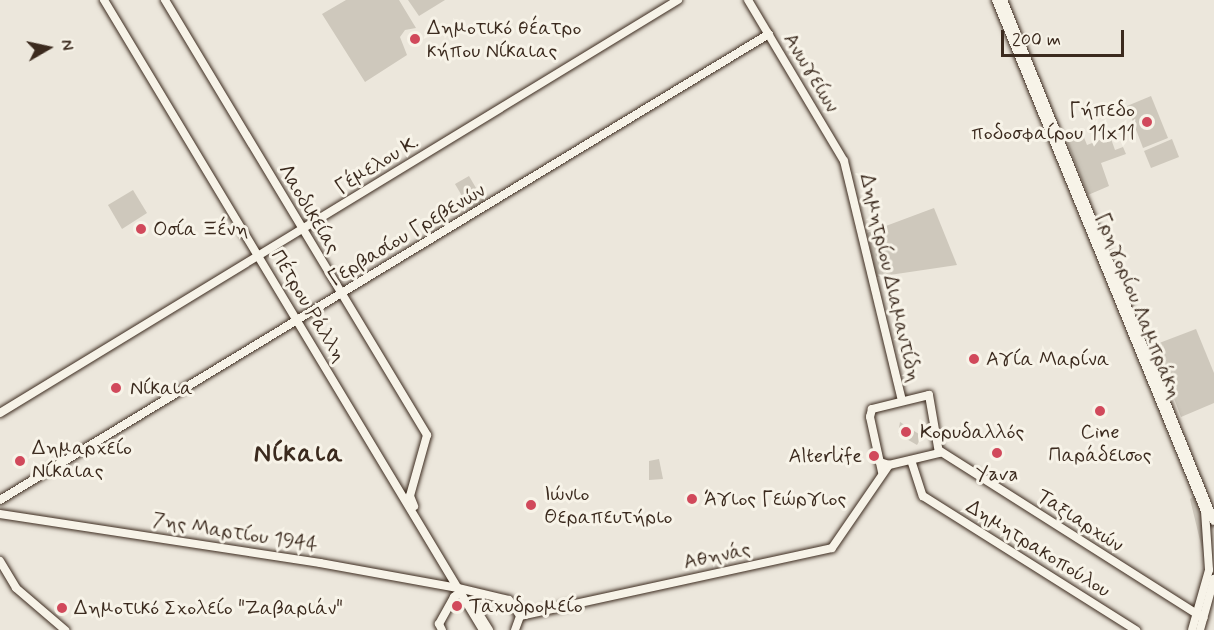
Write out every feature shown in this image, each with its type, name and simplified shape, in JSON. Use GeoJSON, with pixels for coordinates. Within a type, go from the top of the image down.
{"type":"FeatureCollection","features":[{"type":"Feature","properties":{"kind":"main road","name":"Πέτρου Ράλλη"},"geometry":{"type":"LineString","coordinates":[[104,0],[449,574],[489,630]]}},
{"type":"Feature","properties":{"kind":"main road","name":"Λαοδικείας"},"geometry":{"type":"LineString","coordinates":[[165,0],[427,435],[410,496]]}},
{"type":"Feature","properties":{"kind":"main road","name":"Γέμελου Κ."},"geometry":{"type":"LineString","coordinates":[[0,412],[678,0]]}},
{"type":"Feature","properties":{"kind":"main road","name":"Ανωγείων"},"geometry":{"type":"LineString","coordinates":[[749,0],[827,132]]}},
{"type":"Feature","properties":{"kind":"main road","name":"Γρηγορίου Λαμπράκη"},"geometry":{"type":"LineString","coordinates":[[996,0],[1205,511],[1210,558],[1200,630]]}},
{"type":"Feature","properties":{"kind":"main road","name":"Γρηγορίου Λαμπράκη"},"geometry":{"type":"LineString","coordinates":[[1003,0],[1214,521]]}},
{"type":"Feature","properties":{"kind":"main road","name":"Γερβασίου Γρεβενών"},"geometry":{"type":"LineString","coordinates":[[0,500],[769,34]]}},
{"type":"Feature","properties":{"kind":"main road","name":"Δημητρίου Διαμαντίδη"},"geometry":{"type":"LineString","coordinates":[[827,132],[850,178],[902,400]]}},
{"type":"Feature","properties":{"kind":"main road"},"geometry":{"type":"LineString","coordinates":[[880,462],[889,465],[940,451],[929,395],[878,405],[870,413],[880,462],[882,471]]}},
{"type":"Feature","properties":{"kind":"main road","name":"Ταξιαρχών"},"geometry":{"type":"LineString","coordinates":[[940,451],[1200,617]]}},
{"type":"Feature","properties":{"kind":"main road","name":"Δημητρακοπούλου"},"geometry":{"type":"LineString","coordinates":[[911,460],[923,496],[1136,630]]}},
{"type":"Feature","properties":{"kind":"main road","name":"Αθηνάς"},"geometry":{"type":"LineString","coordinates":[[520,616],[832,548],[882,471],[889,465]]}},
{"type":"Feature","properties":{"kind":"main road","name":"Πέτρου Ράλλη"},"geometry":{"type":"LineString","coordinates":[[410,496],[483,630]]}},
{"type":"Feature","properties":{"kind":"main road","name":"7ης Μαρτίου 1944"},"geometry":{"type":"LineString","coordinates":[[0,514],[444,585],[509,600],[520,616]]}},
{"type":"Feature","properties":{"kind":"main road"},"geometry":{"type":"LineString","coordinates":[[0,561],[16,588],[65,630]]}},
{"type":"Feature","properties":{"kind":"main road"},"geometry":{"type":"LineString","coordinates":[[444,585],[449,574]]}},
{"type":"Feature","properties":{"kind":"main road","name":"Γρηγορίου Λαμπράκη"},"geometry":{"type":"LineString","coordinates":[[1192,630],[1200,617],[1214,579]]}},
{"type":"Feature","properties":{"kind":"main road"},"geometry":{"type":"LineString","coordinates":[[442,630],[439,624],[461,590]]}},
{"type":"Feature","properties":{"kind":"main road"},"geometry":{"type":"LineString","coordinates":[[515,630],[520,616]]}},
{"type":"Feature","properties":{"kind":"shaded area"},"geometry":{"type":"Polygon","coordinates":[[[346,0],[399,0],[416,28],[405,30],[400,37],[407,55],[365,82],[322,14],[346,0]]]}},
{"type":"Feature","properties":{"kind":"shaded area"},"geometry":{"type":"Polygon","coordinates":[[[408,0],[445,0],[419,16],[408,0]]]}},
{"type":"Feature","properties":{"kind":"shaded area","name":"Γήπεδο ποδοσφαίρου 11x11"},"geometry":{"type":"Polygon","coordinates":[[[1151,96],[1168,138],[1143,148],[1127,106],[1151,96]]]}},
{"type":"Feature","properties":{"kind":"shaded area"},"geometry":{"type":"Polygon","coordinates":[[[1083,135],[1087,145],[1110,136],[1115,150],[1123,147],[1126,154],[1101,163],[1109,186],[1088,195],[1067,141],[1083,135]]]}},
{"type":"Feature","properties":{"kind":"shaded area"},"geometry":{"type":"Polygon","coordinates":[[[1172,139],[1179,157],[1151,168],[1144,151],[1172,139]]]}},
{"type":"Feature","properties":{"kind":"shaded area"},"geometry":{"type":"Polygon","coordinates":[[[469,176],[486,205],[472,213],[455,184],[469,176]]]}},
{"type":"Feature","properties":{"kind":"shaded area"},"geometry":{"type":"Polygon","coordinates":[[[133,190],[147,213],[122,229],[108,205],[133,190]]]}},
{"type":"Feature","properties":{"kind":"shaded area"},"geometry":{"type":"Polygon","coordinates":[[[934,208],[957,265],[876,277],[867,233],[934,208]]]}},
{"type":"Feature","properties":{"kind":"shaded area"},"geometry":{"type":"Polygon","coordinates":[[[1196,329],[1214,373],[1214,403],[1181,417],[1154,345],[1196,329]]]}},
{"type":"Feature","properties":{"kind":"shaded area"},"geometry":{"type":"Polygon","coordinates":[[[900,422],[922,436],[917,445],[898,434],[900,422]]]}},
{"type":"Feature","properties":{"kind":"shaded area"},"geometry":{"type":"Polygon","coordinates":[[[659,459],[663,479],[649,480],[649,461],[659,459]]]}},
{"type":"Feature","properties":{"kind":"shaded area"},"geometry":{"type":"Polygon","coordinates":[[[1195,495],[1205,526],[1206,565],[1190,499],[1195,495]]]}},
{"type":"Feature","properties":{"kind":"place","name":"Δημοτικό θέατρο κήπου Νίκαιας"},"geometry":{"type":"Point","coordinates":[415,39]}},
{"type":"Feature","properties":{"kind":"place","name":"Γήπεδο ποδοσφαίρου 11x11"},"geometry":{"type":"Point","coordinates":[1147,122]}},
{"type":"Feature","properties":{"kind":"place","name":"Οσία Ξένη"},"geometry":{"type":"Point","coordinates":[141,229]}},
{"type":"Feature","properties":{"kind":"place","name":"Αγία Μαρίνα"},"geometry":{"type":"Point","coordinates":[974,359]}},
{"type":"Feature","properties":{"kind":"place","name":"Νίκαια"},"geometry":{"type":"Point","coordinates":[116,388]}},
{"type":"Feature","properties":{"kind":"place","name":"Cine Παράδεισος"},"geometry":{"type":"Point","coordinates":[1100,411]}},
{"type":"Feature","properties":{"kind":"place","name":"Κορυδαλλός"},"geometry":{"type":"Point","coordinates":[906,432]}},
{"type":"Feature","properties":{"kind":"place","name":"Yava"},"geometry":{"type":"Point","coordinates":[997,453]}},
{"type":"Feature","properties":{"kind":"place","name":"Alterlife"},"geometry":{"type":"Point","coordinates":[874,456]}},
{"type":"Feature","properties":{"kind":"place","name":"Δημαρχείο Νίκαιας"},"geometry":{"type":"Point","coordinates":[20,461]}},
{"type":"Feature","properties":{"kind":"place","name":"Άγιος Γεώργιος"},"geometry":{"type":"Point","coordinates":[692,499]}},
{"type":"Feature","properties":{"kind":"place","name":"Ιώνιο Θεραπευτήριο"},"geometry":{"type":"Point","coordinates":[531,505]}},
{"type":"Feature","properties":{"kind":"place","name":"Ταχυδρομείο"},"geometry":{"type":"Point","coordinates":[457,606]}},
{"type":"Feature","properties":{"kind":"place","name":"Δημοτικό Σχολείο \"Ζαβαριάν\""},"geometry":{"type":"Point","coordinates":[62,608]}},
{"type":"Feature","properties":{"kind":"district","name":"Νίκαια"},"geometry":{"type":"Point","coordinates":[299,455]}}]}
